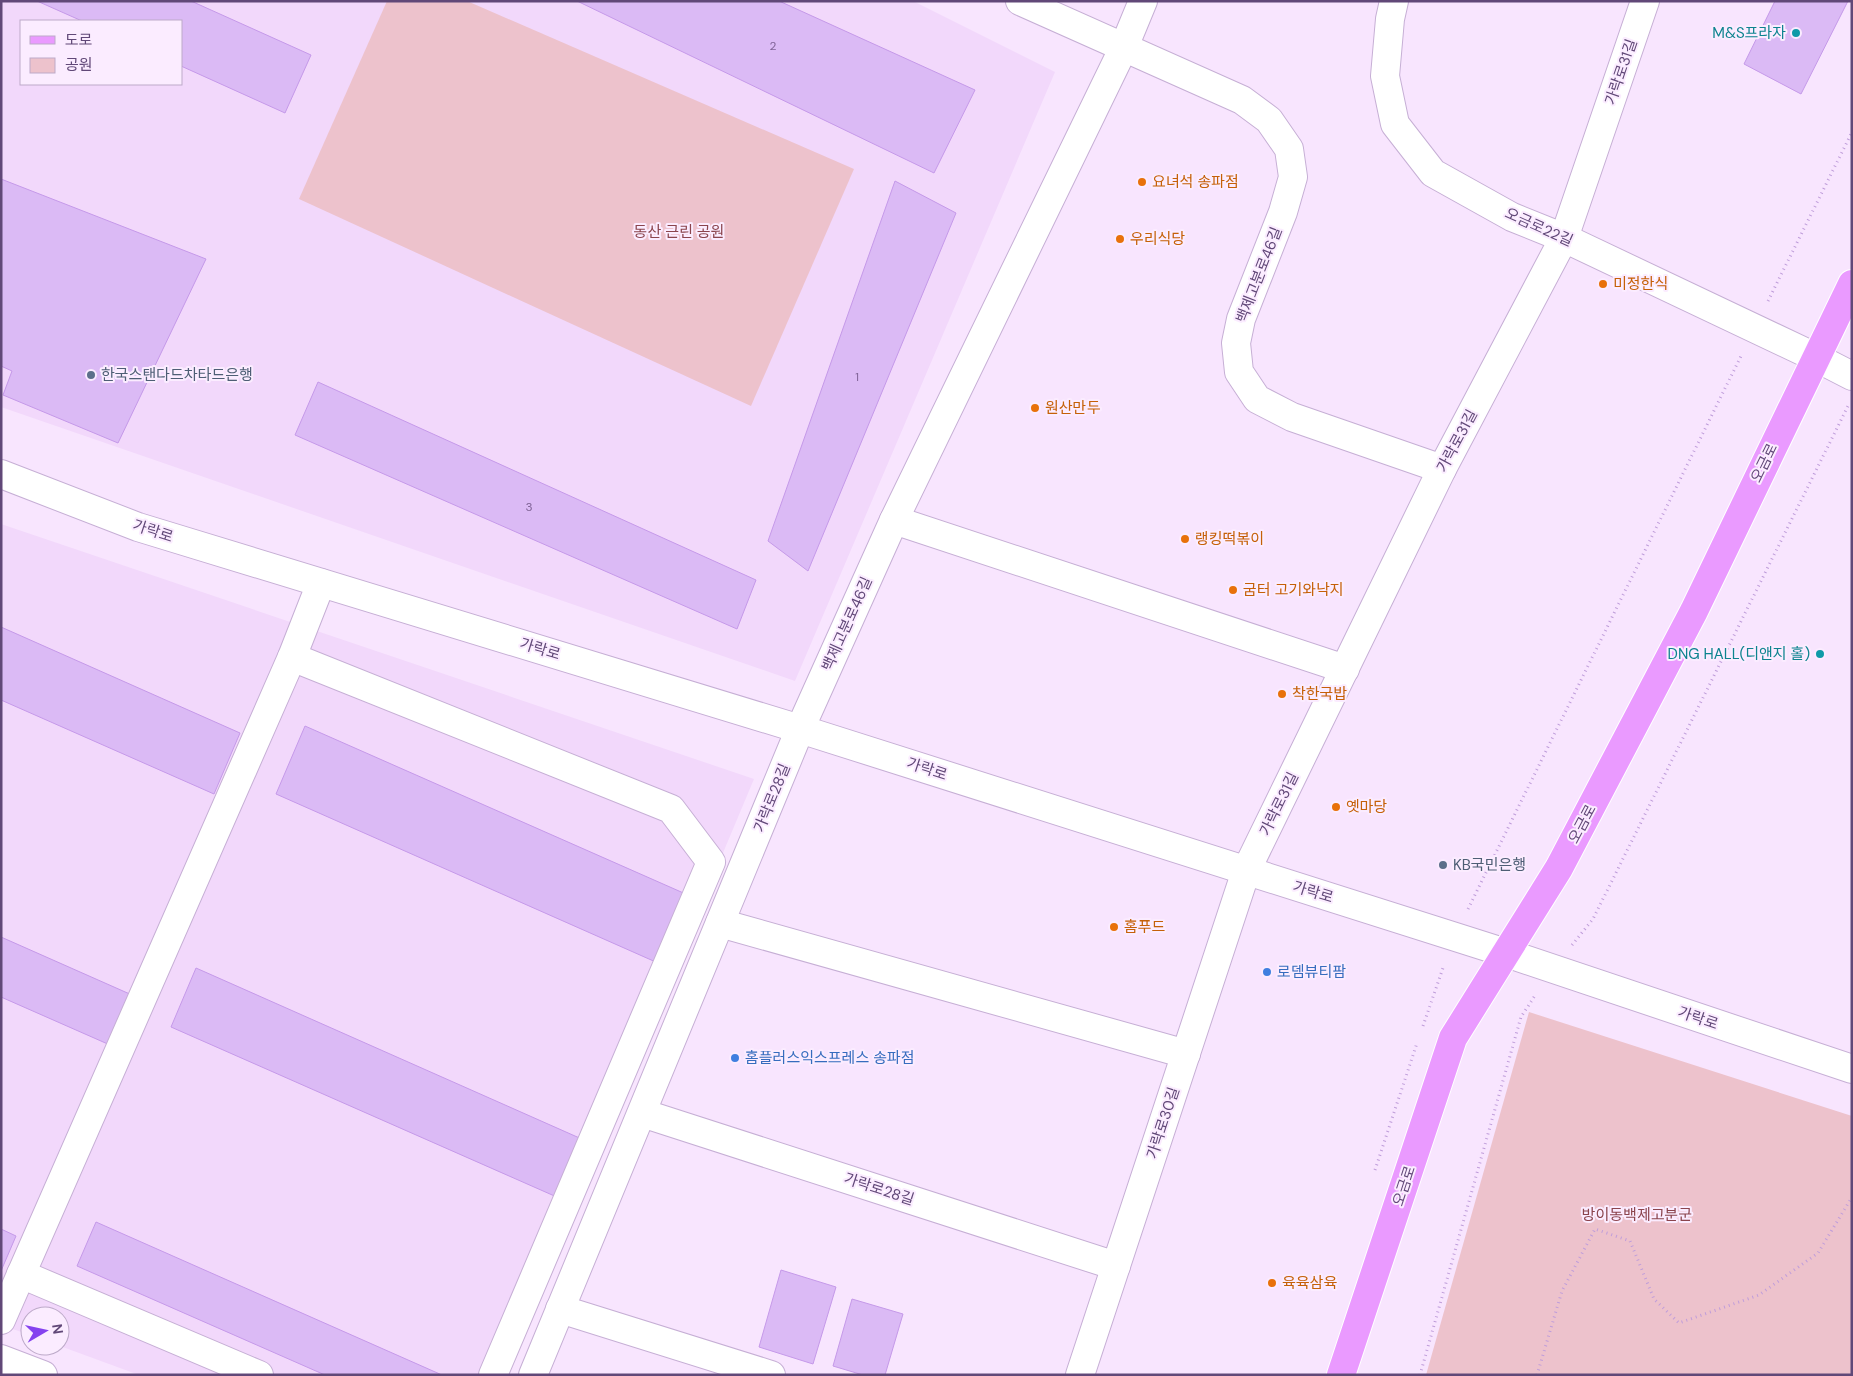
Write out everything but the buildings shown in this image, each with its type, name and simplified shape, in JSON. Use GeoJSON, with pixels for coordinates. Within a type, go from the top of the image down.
{"type":"FeatureCollection","features":[{"type":"Feature","properties":{"kind":"main road","name":"오금로"},"geometry":{"type":"LineString","coordinates":[[1341,1375],[1453,1038],[1559,868],[1694,611],[1852,284]]}},
{"type":"Feature","properties":{"kind":"street","name":"백제고분로46길"},"geometry":{"type":"LineString","coordinates":[[1020,1],[1242,100],[1269,120],[1289,149],[1293,177],[1283,212],[1241,319],[1236,343],[1239,372],[1257,398],[1292,418],[1442,469]]}},
{"type":"Feature","properties":{"kind":"street","name":"백제고분로46길"},"geometry":{"type":"LineString","coordinates":[[800,728],[894,520],[1124,46],[1143,1]]}},
{"type":"Feature","properties":{"kind":"street","name":"오금로22길"},"geometry":{"type":"LineString","coordinates":[[1394,1],[1390,19],[1385,76],[1395,124],[1433,172],[1512,217],[1564,238],[1816,356],[1852,376]]}},
{"type":"Feature","properties":{"kind":"street","name":"가락로31길"},"geometry":{"type":"LineString","coordinates":[[1246,871],[1442,469],[1564,238],[1645,1]]}},
{"type":"Feature","properties":{"kind":"street","name":"가락로"},"geometry":{"type":"LineString","coordinates":[[1,474],[138,527],[800,728],[1506,953],[1852,1069]]}},
{"type":"Feature","properties":{"kind":"street"},"geometry":{"type":"LineString","coordinates":[[894,520],[1345,669]]}},
{"type":"Feature","properties":{"kind":"street"},"geometry":{"type":"LineString","coordinates":[[1,1320],[292,657],[321,583]]}},
{"type":"Feature","properties":{"kind":"street"},"geometry":{"type":"LineString","coordinates":[[292,657],[671,809],[711,862],[494,1375]]}},
{"type":"Feature","properties":{"kind":"street","name":"가락로28길"},"geometry":{"type":"LineString","coordinates":[[533,1375],[800,728]]}},
{"type":"Feature","properties":{"kind":"street","name":"가락로30길"},"geometry":{"type":"LineString","coordinates":[[1080,1375],[1246,871]]}},
{"type":"Feature","properties":{"kind":"street"},"geometry":{"type":"LineString","coordinates":[[720,923],[1186,1054]]}},
{"type":"Feature","properties":{"kind":"street","name":"가락로28길"},"geometry":{"type":"LineString","coordinates":[[642,1112],[1116,1266]]}},
{"type":"Feature","properties":{"kind":"street"},"geometry":{"type":"LineString","coordinates":[[21,1274],[259,1375]]}},
{"type":"Feature","properties":{"kind":"street"},"geometry":{"type":"LineString","coordinates":[[560,1309],[770,1375]]}},
{"type":"Feature","properties":{"kind":"street"},"geometry":{"type":"LineString","coordinates":[[1,1359],[44,1375]]}},
{"type":"Feature","properties":{"kind":"path"},"geometry":{"type":"LineString","coordinates":[[1422,1028],[1454,937],[1852,132]]}},
{"type":"Feature","properties":{"kind":"path"},"geometry":{"type":"LineString","coordinates":[[1420,1375],[1521,1017],[1552,969],[1593,919],[1852,399]]}},
{"type":"Feature","properties":{"kind":"path"},"geometry":{"type":"LineString","coordinates":[[1373,1176],[1419,1037]]}},
{"type":"Feature","properties":{"kind":"path"},"geometry":{"type":"LineString","coordinates":[[1537,1375],[1562,1291],[1595,1229],[1630,1242],[1654,1299],[1679,1323],[1759,1295],[1811,1258],[1818,1252],[1852,1197]]}},
{"type":"Feature","properties":{"kind":"shaded area"},"geometry":{"type":"Polygon","coordinates":[[[1,1],[913,1],[1055,72],[795,681],[1,407],[1,1]]]}},
{"type":"Feature","properties":{"kind":"shaded area"},"geometry":{"type":"Polygon","coordinates":[[[1,524],[754,779],[504,1375],[139,1375],[70,1350],[70,1306],[20,1306],[20,1332],[1,1325],[1,524]]]}},
{"type":"Feature","properties":{"kind":"green space","name":"동산 근린 공원"},"geometry":{"type":"Polygon","coordinates":[[[387,1],[467,1],[854,169],[751,406],[299,199],[387,1]]]}},
{"type":"Feature","properties":{"kind":"green space","name":"방이동백제고분군"},"geometry":{"type":"Polygon","coordinates":[[[1529,1012],[1852,1116],[1852,1375],[1426,1375],[1529,1012]]]}},
{"type":"Feature","properties":{"kind":"place","name":"M&S프라자"},"geometry":{"type":"Point","coordinates":[1796,33]}},
{"type":"Feature","properties":{"kind":"place","name":"요녀석 송파점"},"geometry":{"type":"Point","coordinates":[1142,182]}},
{"type":"Feature","properties":{"kind":"place","name":"우리식당"},"geometry":{"type":"Point","coordinates":[1120,239]}},
{"type":"Feature","properties":{"kind":"place","name":"미정한식"},"geometry":{"type":"Point","coordinates":[1603,284]}},
{"type":"Feature","properties":{"kind":"place","name":"한국스탠다드차타드은행"},"geometry":{"type":"Point","coordinates":[91,375]}},
{"type":"Feature","properties":{"kind":"place","name":"원산만두"},"geometry":{"type":"Point","coordinates":[1035,408]}},
{"type":"Feature","properties":{"kind":"place","name":"랭킹떡볶이"},"geometry":{"type":"Point","coordinates":[1185,539]}},
{"type":"Feature","properties":{"kind":"place","name":"굼터 고기와낙지"},"geometry":{"type":"Point","coordinates":[1233,590]}},
{"type":"Feature","properties":{"kind":"place","name":"DNG HALL(디앤지 홀)"},"geometry":{"type":"Point","coordinates":[1820,654]}},
{"type":"Feature","properties":{"kind":"place","name":"착한국밥"},"geometry":{"type":"Point","coordinates":[1282,694]}},
{"type":"Feature","properties":{"kind":"place","name":"옛마당"},"geometry":{"type":"Point","coordinates":[1336,807]}},
{"type":"Feature","properties":{"kind":"place","name":"KB국민은행"},"geometry":{"type":"Point","coordinates":[1443,865]}},
{"type":"Feature","properties":{"kind":"place","name":"홈푸드"},"geometry":{"type":"Point","coordinates":[1114,927]}},
{"type":"Feature","properties":{"kind":"place","name":"로뎀뷰티팜"},"geometry":{"type":"Point","coordinates":[1267,972]}},
{"type":"Feature","properties":{"kind":"place","name":"홈플러스익스프레스 송파점"},"geometry":{"type":"Point","coordinates":[735,1058]}},
{"type":"Feature","properties":{"kind":"place","name":"육육삼육"},"geometry":{"type":"Point","coordinates":[1272,1283]}}]}
